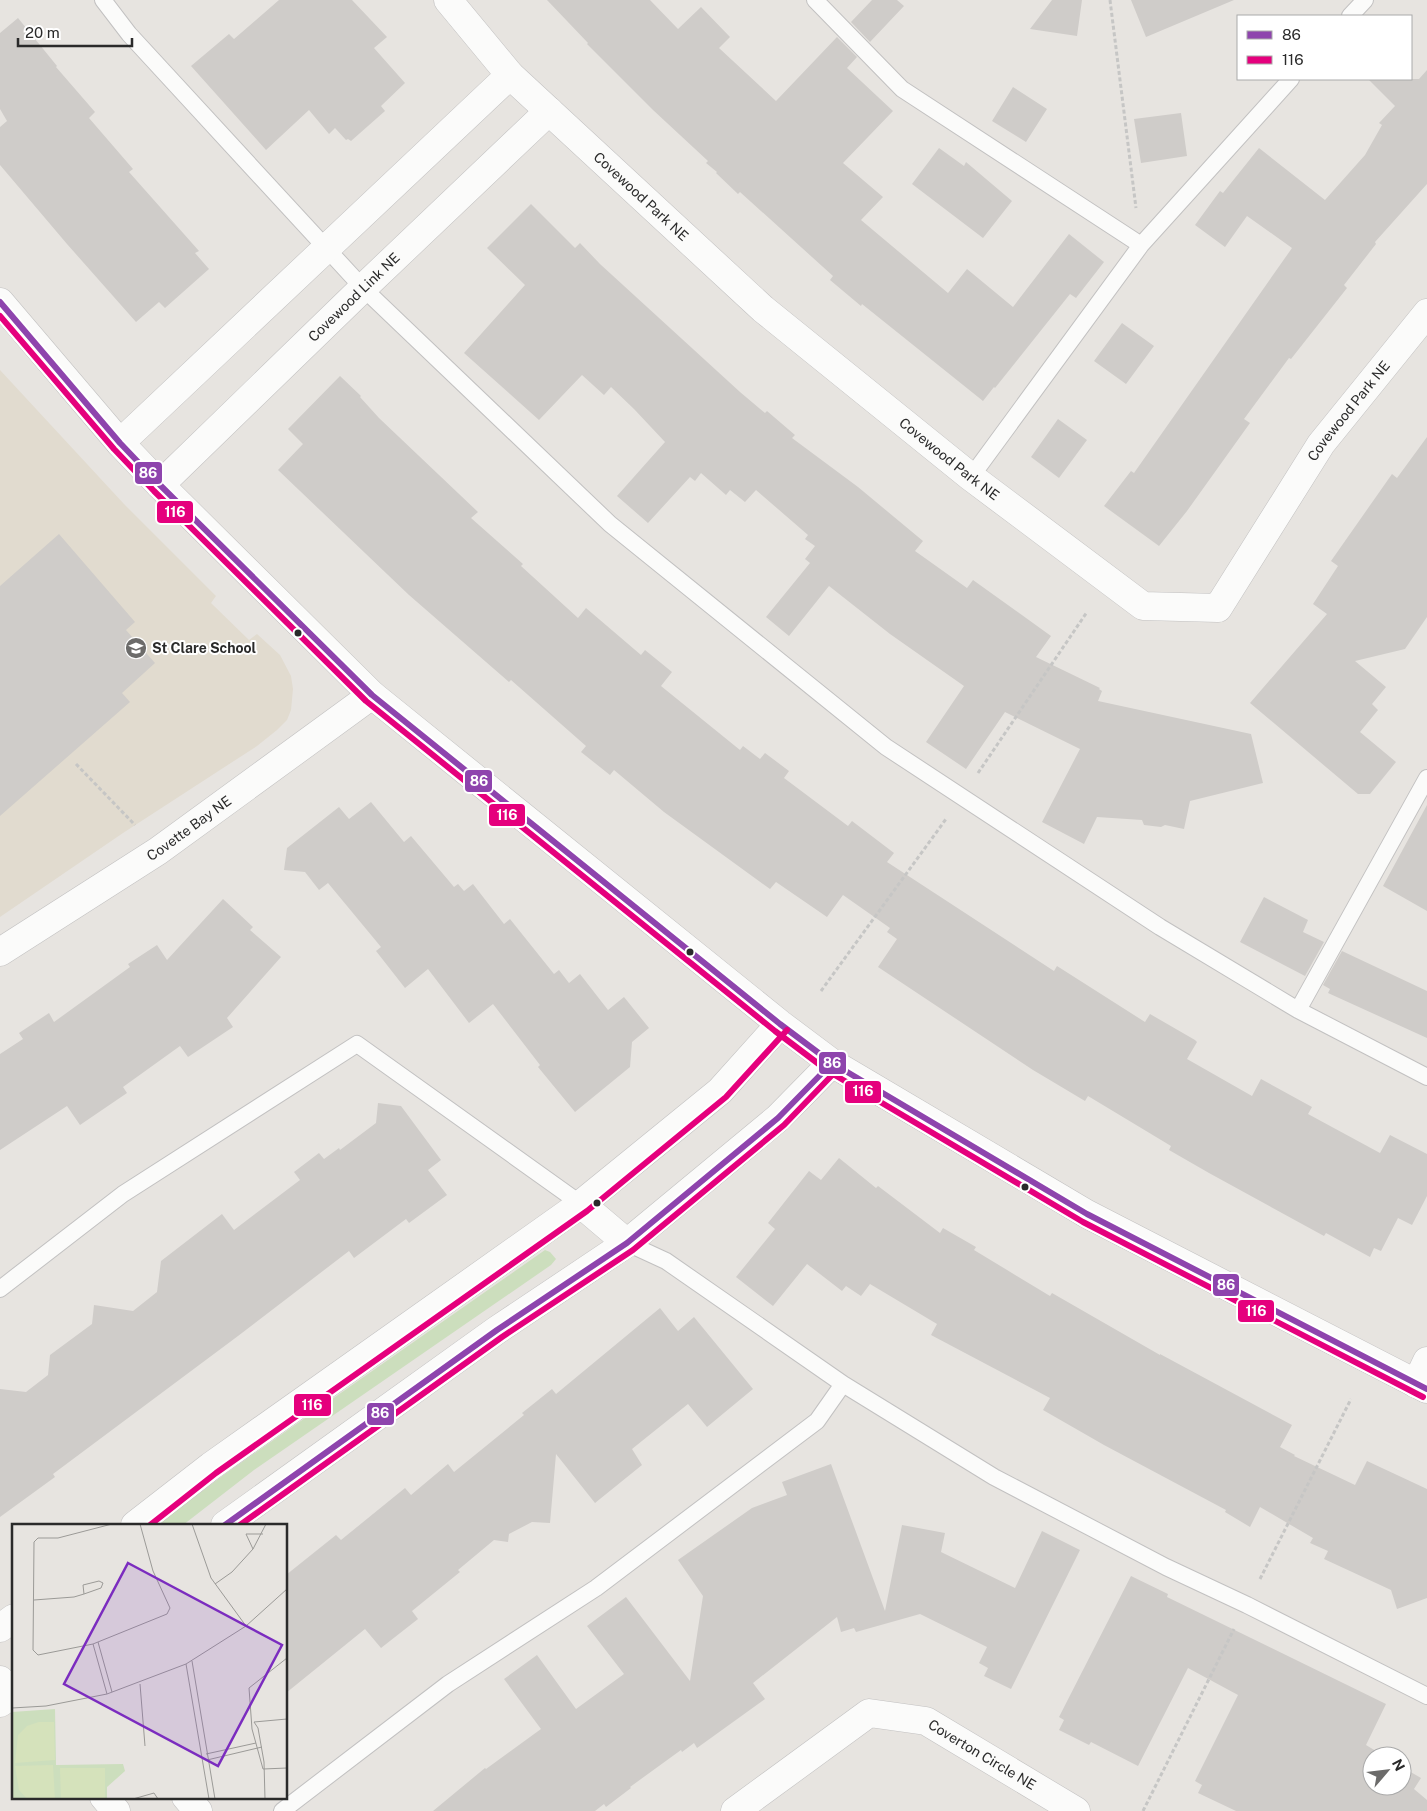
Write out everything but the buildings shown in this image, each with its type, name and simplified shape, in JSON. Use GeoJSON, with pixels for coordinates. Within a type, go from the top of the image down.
{"type":"FeatureCollection","features":[{"type":"Feature","properties":{"kind":"street","name":"Covewood Park NE"},"geometry":{"type":"LineString","coordinates":[[448,0],[510,75],[763,309],[971,477],[1143,606],[1218,608],[1321,444],[1427,312]]}},
{"type":"Feature","properties":{"kind":"street"},"geometry":{"type":"LineString","coordinates":[[120,443],[510,75]]}},
{"type":"Feature","properties":{"kind":"street","name":"Covewood Link NE"},"geometry":{"type":"LineString","coordinates":[[160,485],[363,288],[549,112]]}},
{"type":"Feature","properties":{"kind":"street"},"geometry":{"type":"LineString","coordinates":[[0,302],[120,443],[372,696],[780,1024],[832,1063],[1087,1214],[1423,1378]]}},
{"type":"Feature","properties":{"kind":"street","name":"Covette Bay NE"},"geometry":{"type":"LineString","coordinates":[[0,952],[158,851],[372,696]]}},
{"type":"Feature","properties":{"kind":"street"},"geometry":{"type":"LineString","coordinates":[[136,1524],[210,1466],[582,1204],[720,1091],[780,1024]]}},
{"type":"Feature","properties":{"kind":"street"},"geometry":{"type":"LineString","coordinates":[[226,1524],[497,1330],[627,1243],[778,1118],[832,1063]]}},
{"type":"Feature","properties":{"kind":"street"},"geometry":{"type":"LineString","coordinates":[[582,1204],[627,1243]]}},
{"type":"Feature","properties":{"kind":"street"},"geometry":{"type":"LineString","coordinates":[[0,1628],[12,1619]]}},
{"type":"Feature","properties":{"kind":"street","name":"Coverton Circle NE"},"geometry":{"type":"LineString","coordinates":[[735,1811],[869,1713],[926,1722],[1076,1811]]}},
{"type":"Feature","properties":{"kind":"street"},"geometry":{"type":"LineString","coordinates":[[105,1798],[116,1811]]}},
{"type":"Feature","properties":{"kind":"street"},"geometry":{"type":"LineString","coordinates":[[187,1798],[198,1811]]}},
{"type":"Feature","properties":{"kind":"lane"},"geometry":{"type":"LineString","coordinates":[[103,0],[129,34],[363,288],[610,524],[886,747],[1160,927],[1298,1010],[1427,1077]]}},
{"type":"Feature","properties":{"kind":"lane"},"geometry":{"type":"LineString","coordinates":[[815,0],[902,89],[1141,245]]}},
{"type":"Feature","properties":{"kind":"lane"},"geometry":{"type":"LineString","coordinates":[[1351,15],[1365,0]]}},
{"type":"Feature","properties":{"kind":"lane"},"geometry":{"type":"LineString","coordinates":[[971,477],[1141,245],[1290,80]]}},
{"type":"Feature","properties":{"kind":"lane"},"geometry":{"type":"LineString","coordinates":[[1298,1010],[1427,778]]}},
{"type":"Feature","properties":{"kind":"lane"},"geometry":{"type":"LineString","coordinates":[[0,1288],[123,1194],[357,1044],[582,1204]]}},
{"type":"Feature","properties":{"kind":"lane"},"geometry":{"type":"LineString","coordinates":[[627,1243],[666,1261],[843,1384],[994,1478],[1166,1567],[1247,1605],[1427,1696]]}},
{"type":"Feature","properties":{"kind":"lane"},"geometry":{"type":"LineString","coordinates":[[282,1811],[448,1684],[596,1588],[817,1421],[843,1384]]}},
{"type":"Feature","properties":{"kind":"path"},"geometry":{"type":"LineString","coordinates":[[1110,0],[1141,245]]}},
{"type":"Feature","properties":{"kind":"path"},"geometry":{"type":"LineString","coordinates":[[821,991],[962,797],[1087,612]]}},
{"type":"Feature","properties":{"kind":"path"},"geometry":{"type":"LineString","coordinates":[[76,764],[140,830]]}},
{"type":"Feature","properties":{"kind":"shaded area","name":"St Clare School"},"geometry":{"type":"Polygon","coordinates":[[[0,370],[124,504],[216,596],[211,603],[249,640],[257,634],[280,655],[291,676],[293,689],[291,710],[287,720],[257,746],[123,833],[0,917],[0,370]]]}},
{"type":"Feature","properties":{"kind":"green space"},"geometry":{"type":"Polygon","coordinates":[[[545,1250],[550,1252],[556,1259],[551,1265],[254,1470],[184,1524],[158,1524],[225,1474],[545,1250]]]}},
{"type":"Feature","properties":{"kind":"transit line","name":"86"},"geometry":{"type":"LineString","coordinates":[[0,302],[120,443],[372,695],[780,1024],[832,1063],[1087,1214],[1427,1389]]}},
{"type":"Feature","properties":{"kind":"transit line","name":"116"},"geometry":{"type":"LineString","coordinates":[[0,316],[114,449],[366,701],[775,1031],[828,1071],[1083,1222],[1423,1397]]}},
{"type":"Feature","properties":{"kind":"transit line","name":"116"},"geometry":{"type":"LineString","coordinates":[[151,1524],[216,1473],[587,1211],[726,1097],[787,1030]]}},
{"type":"Feature","properties":{"kind":"transit line","name":"86"},"geometry":{"type":"LineString","coordinates":[[226,1524],[497,1330],[627,1243],[778,1118],[832,1063]]}},
{"type":"Feature","properties":{"kind":"transit line","name":"116"},"geometry":{"type":"LineString","coordinates":[[241,1524],[502,1337],[633,1250],[784,1125],[838,1069]]}},
{"type":"Feature","properties":{"kind":"place","name":"St Clare School"},"geometry":{"type":"Point","coordinates":[136,648]}}]}
